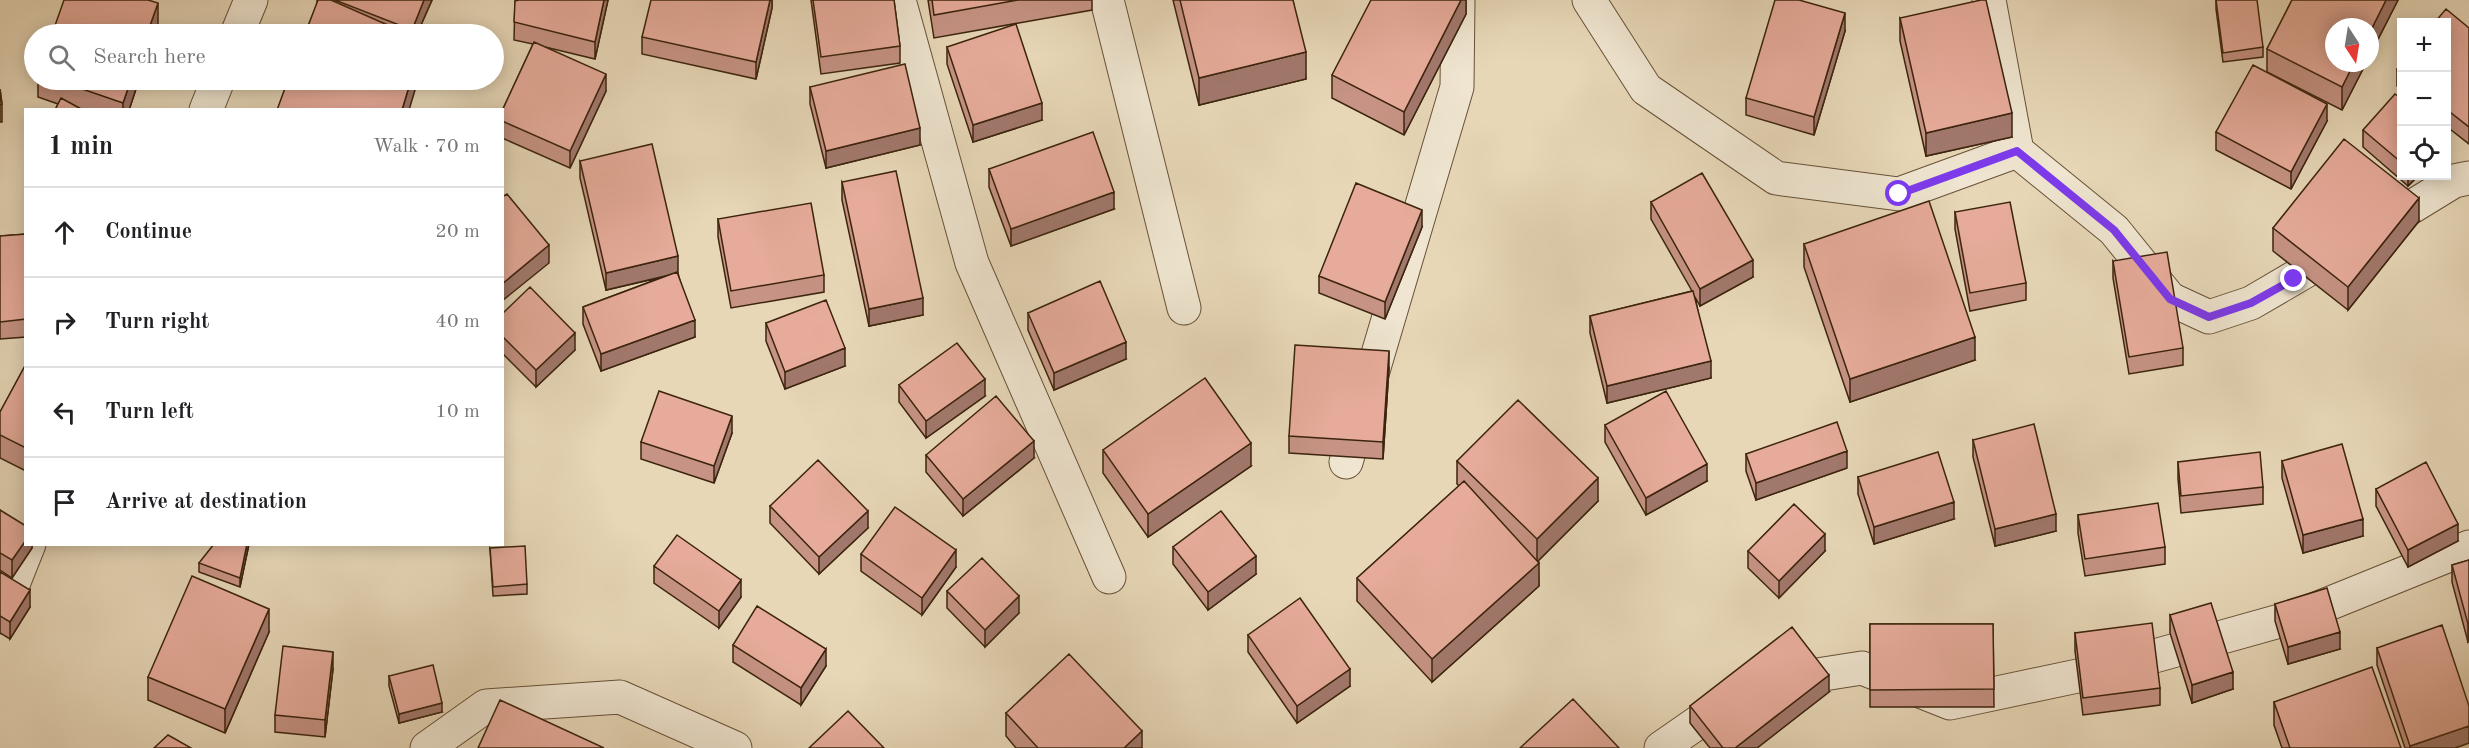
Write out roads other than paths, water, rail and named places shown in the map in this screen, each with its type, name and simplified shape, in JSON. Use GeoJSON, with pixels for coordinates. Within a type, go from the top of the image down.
{"type":"FeatureCollection","features":[{"type":"Feature","properties":{"kind":"street"},"geometry":{"type":"LineString","coordinates":[[241,24],[251,0]]}},
{"type":"Feature","properties":{"kind":"street"},"geometry":{"type":"LineString","coordinates":[[899,0],[972,263],[1109,577]]}},
{"type":"Feature","properties":{"kind":"street"},"geometry":{"type":"LineString","coordinates":[[1107,0],[1184,308]]}},
{"type":"Feature","properties":{"kind":"street"},"geometry":{"type":"LineString","coordinates":[[1346,462],[1457,87],[1458,0]]}},
{"type":"Feature","properties":{"kind":"street"},"geometry":{"type":"LineString","coordinates":[[1589,0],[1646,89],[1776,178],[1899,194],[2017,151]]}},
{"type":"Feature","properties":{"kind":"street"},"geometry":{"type":"LineString","coordinates":[[1989,0],[2017,151],[2114,230],[2170,299],[2209,317],[2251,303],[2454,181],[2469,178]]}},
{"type":"Feature","properties":{"kind":"street"},"geometry":{"type":"LineString","coordinates":[[207,108],[214,90]]}},
{"type":"Feature","properties":{"kind":"street"},"geometry":{"type":"LineString","coordinates":[[0,617],[28,546]]}},
{"type":"Feature","properties":{"kind":"street"},"geometry":{"type":"LineString","coordinates":[[1662,748],[1751,685],[1862,668],[1950,703],[2101,671],[2301,615],[2469,548]]}},
{"type":"Feature","properties":{"kind":"street"},"geometry":{"type":"LineString","coordinates":[[427,748],[486,706],[620,697],[735,748]]}}]}
